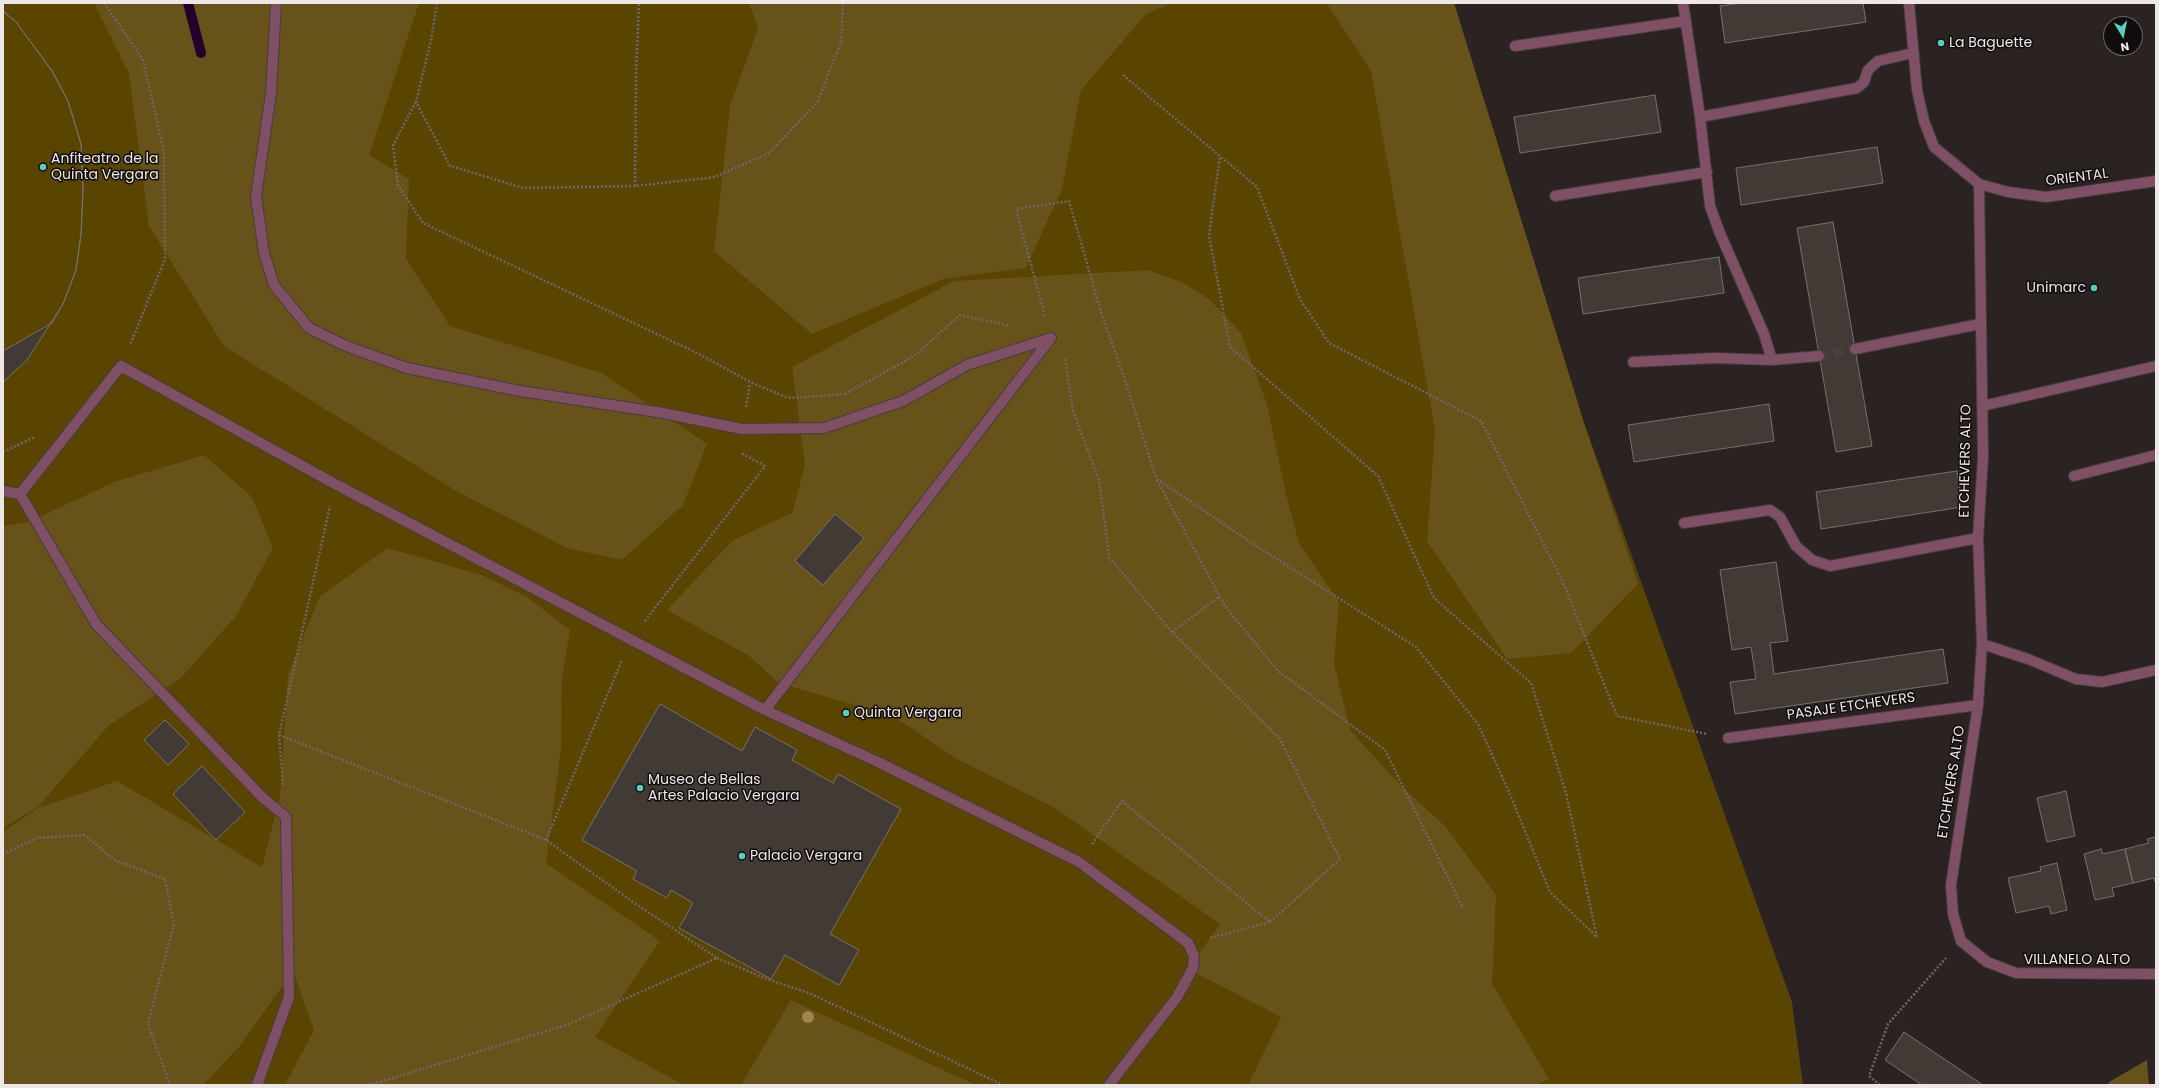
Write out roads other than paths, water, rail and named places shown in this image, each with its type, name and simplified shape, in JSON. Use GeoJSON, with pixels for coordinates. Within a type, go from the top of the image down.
{"type":"FeatureCollection","features":[{"type":"Feature","properties":{"kind":"street"},"geometry":{"type":"LineString","coordinates":[[276,3],[271,93],[256,196],[264,254],[274,285],[309,328],[346,346],[407,368],[520,391],[663,413],[742,429],[824,428],[903,402],[967,366],[1051,338],[765,710]]}},
{"type":"Feature","properties":{"kind":"street"},"geometry":{"type":"LineString","coordinates":[[1683,3],[1712,212],[1764,334],[1772,360]]}},
{"type":"Feature","properties":{"kind":"street"},"geometry":{"type":"LineString","coordinates":[[1909,3],[1916,90],[1924,121],[1934,147],[1979,184]]}},
{"type":"Feature","properties":{"kind":"street"},"geometry":{"type":"LineString","coordinates":[[1516,46],[1686,21]]}},
{"type":"Feature","properties":{"kind":"street"},"geometry":{"type":"LineString","coordinates":[[1700,117],[1857,88],[1864,82],[1868,70],[1878,61],[1913,53]]}},
{"type":"Feature","properties":{"kind":"street"},"geometry":{"type":"LineString","coordinates":[[1555,196],[1707,172]]}},
{"type":"Feature","properties":{"kind":"street","name":"ORIENTAL"},"geometry":{"type":"LineString","coordinates":[[1979,184],[2008,192],[2046,197],[2156,181]]}},
{"type":"Feature","properties":{"kind":"street","name":"ETCHEVERS ALTO"},"geometry":{"type":"LineString","coordinates":[[1960,941],[1953,914],[1951,885],[1978,704],[1982,644],[1978,538],[1982,456],[1979,184]]}},
{"type":"Feature","properties":{"kind":"street"},"geometry":{"type":"LineString","coordinates":[[1855,349],[1980,324]]}},
{"type":"Feature","properties":{"kind":"street"},"geometry":{"type":"LineString","coordinates":[[1633,362],[1715,358],[1772,360],[1819,356]]}},
{"type":"Feature","properties":{"kind":"street"},"geometry":{"type":"LineString","coordinates":[[20,494],[121,366],[335,484],[765,710],[878,762],[1079,862],[1188,943],[1194,956],[1193,968],[1177,997],[1109,1085]]}},
{"type":"Feature","properties":{"kind":"street"},"geometry":{"type":"LineString","coordinates":[[1982,406],[2156,366]]}},
{"type":"Feature","properties":{"kind":"street"},"geometry":{"type":"LineString","coordinates":[[2074,476],[2156,456]]}},
{"type":"Feature","properties":{"kind":"street"},"geometry":{"type":"LineString","coordinates":[[3,491],[20,494],[96,624],[262,797],[286,817],[289,997],[257,1085]]}},
{"type":"Feature","properties":{"kind":"street"},"geometry":{"type":"LineString","coordinates":[[1684,523],[1770,510],[1780,517],[1796,546],[1812,560],[1830,566],[1978,538]]}},
{"type":"Feature","properties":{"kind":"street"},"geometry":{"type":"LineString","coordinates":[[1982,644],[2028,659],[2076,679],[2102,682],[2156,670]]}},
{"type":"Feature","properties":{"kind":"street","name":"PASAJE ETCHEVERS"},"geometry":{"type":"LineString","coordinates":[[1728,738],[1978,704]]}},
{"type":"Feature","properties":{"kind":"street","name":"VILLANELO ALTO"},"geometry":{"type":"LineString","coordinates":[[1960,941],[1987,962],[2016,973],[2156,974]]}},
{"type":"Feature","properties":{"kind":"waterway"},"geometry":{"type":"LineString","coordinates":[[188,3],[201,53]]}},
{"type":"Feature","properties":{"kind":"tunnel"},"geometry":{"type":"LineString","coordinates":[[1819,356],[1855,349]]}},
{"type":"Feature","properties":{"kind":"place","name":"La Baguette"},"geometry":{"type":"Point","coordinates":[1941,43]}},
{"type":"Feature","properties":{"kind":"place","name":"Anfiteatro de la Quinta Vergara"},"geometry":{"type":"Point","coordinates":[43,167]}},
{"type":"Feature","properties":{"kind":"place","name":"Unimarc"},"geometry":{"type":"Point","coordinates":[2094,288]}},
{"type":"Feature","properties":{"kind":"place","name":"Quinta Vergara"},"geometry":{"type":"Point","coordinates":[846,713]}},
{"type":"Feature","properties":{"kind":"place","name":"Museo de Bellas Artes Palacio Vergara"},"geometry":{"type":"Point","coordinates":[640,788]}},
{"type":"Feature","properties":{"kind":"place","name":"Palacio Vergara"},"geometry":{"type":"Point","coordinates":[742,856]}}]}
